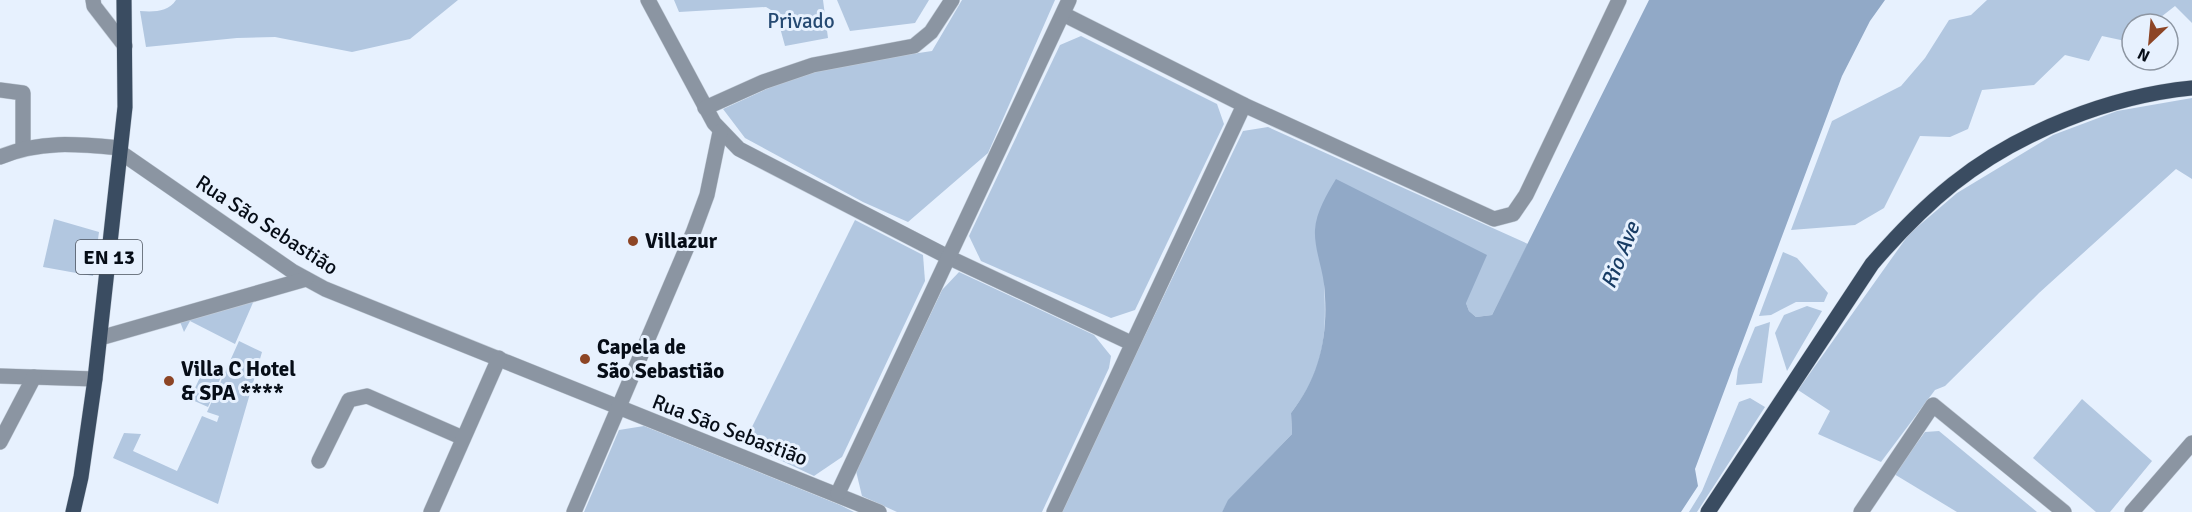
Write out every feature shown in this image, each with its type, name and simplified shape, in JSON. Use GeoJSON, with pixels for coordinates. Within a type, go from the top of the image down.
{"type":"FeatureCollection","features":[{"type":"Feature","properties":{"kind":"main road","name":"EN 13"},"geometry":{"type":"LineString","coordinates":[[73,512],[81,477],[96,380],[125,107],[124,0]]}},
{"type":"Feature","properties":{"kind":"main road"},"geometry":{"type":"LineString","coordinates":[[1708,512],[1872,264],[1904,227],[1954,183],[1991,158],[2050,127],[2110,103],[2166,90],[2192,88]]}},
{"type":"Feature","properties":{"kind":"street"},"geometry":{"type":"LineString","coordinates":[[93,0],[94,6],[125,46]]}},
{"type":"Feature","properties":{"kind":"street"},"geometry":{"type":"LineString","coordinates":[[102,0],[107,23]]}},
{"type":"Feature","properties":{"kind":"street"},"geometry":{"type":"LineString","coordinates":[[648,0],[720,132],[746,153],[950,258],[1131,343]]}},
{"type":"Feature","properties":{"kind":"street"},"geometry":{"type":"LineString","coordinates":[[705,108],[763,82],[813,64],[914,46],[932,32],[952,0]]}},
{"type":"Feature","properties":{"kind":"street"},"geometry":{"type":"LineString","coordinates":[[838,494],[1066,7],[1244,105],[1494,219],[1513,214],[1526,195],[1619,0]]}},
{"type":"Feature","properties":{"kind":"street"},"geometry":{"type":"LineString","coordinates":[[0,90],[23,93],[23,147]]}},
{"type":"Feature","properties":{"kind":"street"},"geometry":{"type":"LineString","coordinates":[[1054,512],[1244,105]]}},
{"type":"Feature","properties":{"kind":"street"},"geometry":{"type":"LineString","coordinates":[[574,512],[619,410],[707,195],[718,153],[720,132]]}},
{"type":"Feature","properties":{"kind":"street"},"geometry":{"type":"LineString","coordinates":[[0,157],[23,147],[65,142],[120,150]]}},
{"type":"Feature","properties":{"kind":"street","name":"Rua São Sebastião"},"geometry":{"type":"LineString","coordinates":[[120,150],[325,290],[499,358],[619,410],[879,512]]}},
{"type":"Feature","properties":{"kind":"street"},"geometry":{"type":"LineString","coordinates":[[100,338],[306,279]]}},
{"type":"Feature","properties":{"kind":"street"},"geometry":{"type":"LineString","coordinates":[[431,512],[499,358]]}},
{"type":"Feature","properties":{"kind":"street"},"geometry":{"type":"LineString","coordinates":[[0,376],[96,380]]}},
{"type":"Feature","properties":{"kind":"street"},"geometry":{"type":"LineString","coordinates":[[0,442],[34,377]]}},
{"type":"Feature","properties":{"kind":"street"},"geometry":{"type":"LineString","coordinates":[[319,461],[349,400],[367,396],[463,438]]}},
{"type":"Feature","properties":{"kind":"street"},"geometry":{"type":"LineString","coordinates":[[1861,512],[1933,405],[2064,512]]}},
{"type":"Feature","properties":{"kind":"street"},"geometry":{"type":"LineString","coordinates":[[2132,512],[2192,443]]}},
{"type":"Feature","properties":{"kind":"green space"},"geometry":{"type":"Polygon","coordinates":[[[176,0],[458,0],[410,39],[352,52],[275,37],[237,38],[146,47],[140,11],[165,9],[176,0]]]}},
{"type":"Feature","properties":{"kind":"green space","name":"Privado"},"geometry":{"type":"Polygon","coordinates":[[[674,0],[823,0],[828,38],[785,46],[776,13],[766,7],[679,12],[674,0]]]}},
{"type":"Feature","properties":{"kind":"green space"},"geometry":{"type":"Polygon","coordinates":[[[837,0],[929,0],[915,23],[850,31],[837,0]]]}},
{"type":"Feature","properties":{"kind":"green space"},"geometry":{"type":"Polygon","coordinates":[[[962,0],[1055,0],[988,153],[908,222],[863,202],[745,138],[723,109],[786,80],[845,64],[932,51],[962,0]]]}},
{"type":"Feature","properties":{"kind":"green space"},"geometry":{"type":"Polygon","coordinates":[[[1987,0],[2192,0],[2192,23],[2175,6],[2167,12],[2120,12],[2120,40],[2102,36],[2089,61],[2065,55],[2034,85],[1982,90],[1968,129],[1950,137],[1920,136],[1884,208],[1855,225],[1791,230],[1832,121],[1901,86],[1925,58],[1949,20],[1971,15],[1987,0]]]}},
{"type":"Feature","properties":{"kind":"green space"},"geometry":{"type":"Polygon","coordinates":[[[1081,36],[1217,104],[1224,124],[1135,310],[1111,318],[981,261],[969,236],[1060,45],[1081,36]]]}},
{"type":"Feature","properties":{"kind":"green space"},"geometry":{"type":"Polygon","coordinates":[[[2192,98],[2192,179],[2176,169],[2039,293],[1945,386],[1935,390],[1881,462],[1818,434],[1830,411],[1798,390],[1909,234],[1957,193],[2053,135],[2117,111],[2192,98]]]}},
{"type":"Feature","properties":{"kind":"green space"},"geometry":{"type":"Polygon","coordinates":[[[1268,127],[1528,244],[1492,315],[1476,317],[1469,311],[1466,303],[1324,285],[1325,321],[1321,352],[1310,382],[1291,413],[1292,434],[1229,500],[1222,512],[1060,512],[1243,131],[1268,127]]]}},
{"type":"Feature","properties":{"kind":"green space"},"geometry":{"type":"Polygon","coordinates":[[[54,219],[99,232],[93,276],[43,267],[54,219]]]}},
{"type":"Feature","properties":{"kind":"green space"},"geometry":{"type":"Polygon","coordinates":[[[855,220],[923,255],[925,281],[842,457],[814,476],[744,443],[855,220]]]}},
{"type":"Feature","properties":{"kind":"green space"},"geometry":{"type":"Polygon","coordinates":[[[1783,252],[1797,258],[1828,293],[1824,302],[1796,302],[1771,315],[1759,316],[1783,252]]]}},
{"type":"Feature","properties":{"kind":"green space"},"geometry":{"type":"Polygon","coordinates":[[[959,272],[1094,335],[1111,356],[1109,368],[1042,512],[897,512],[862,496],[856,471],[942,290],[959,272]]]}},
{"type":"Feature","properties":{"kind":"green space"},"geometry":{"type":"Polygon","coordinates":[[[255,298],[235,344],[190,321],[184,332],[179,319],[255,298]]]}},
{"type":"Feature","properties":{"kind":"green space"},"geometry":{"type":"Polygon","coordinates":[[[1807,306],[1822,311],[1787,371],[1775,333],[1784,315],[1807,306]]]}},
{"type":"Feature","properties":{"kind":"green space"},"geometry":{"type":"Polygon","coordinates":[[[1770,322],[1762,383],[1736,385],[1738,369],[1755,327],[1770,322]]]}},
{"type":"Feature","properties":{"kind":"green space"},"geometry":{"type":"Polygon","coordinates":[[[239,341],[262,352],[218,504],[113,458],[124,433],[141,434],[133,451],[177,471],[202,416],[217,422],[219,416],[207,412],[239,341]]]}},
{"type":"Feature","properties":{"kind":"green space"},"geometry":{"type":"Polygon","coordinates":[[[207,362],[224,370],[208,407],[190,399],[207,362]]]}},
{"type":"Feature","properties":{"kind":"green space"},"geometry":{"type":"Polygon","coordinates":[[[1750,398],[1765,407],[1697,512],[1689,512],[1702,491],[1739,402],[1750,398]]]}},
{"type":"Feature","properties":{"kind":"green space"},"geometry":{"type":"Polygon","coordinates":[[[2082,399],[2152,461],[2110,512],[2096,512],[2033,458],[2082,399]]]}},
{"type":"Feature","properties":{"kind":"green space"},"geometry":{"type":"Polygon","coordinates":[[[644,426],[854,512],[584,512],[619,430],[644,426]]]}},
{"type":"Feature","properties":{"kind":"green space"},"geometry":{"type":"Polygon","coordinates":[[[1939,431],[2037,512],[1957,512],[1894,474],[1925,432],[1939,431]]]}},
{"type":"Feature","properties":{"kind":"water","name":"Rio Ave"},"geometry":{"type":"Polygon","coordinates":[[[1649,0],[1885,0],[1870,21],[1842,76],[1695,469],[1698,486],[1681,512],[1222,512],[1228,500],[1292,434],[1291,413],[1310,384],[1316,368],[1324,336],[1325,302],[1315,230],[1320,210],[1336,179],[1487,255],[1466,303],[1469,311],[1476,317],[1492,315],[1649,0]]]}},
{"type":"Feature","properties":{"kind":"place","name":"Villazur"},"geometry":{"type":"Point","coordinates":[633,241]}},
{"type":"Feature","properties":{"kind":"place","name":"Capela de São Sebastião"},"geometry":{"type":"Point","coordinates":[585,359]}},
{"type":"Feature","properties":{"kind":"place","name":"Villa C Hotel & SPA ****"},"geometry":{"type":"Point","coordinates":[169,381]}}]}
